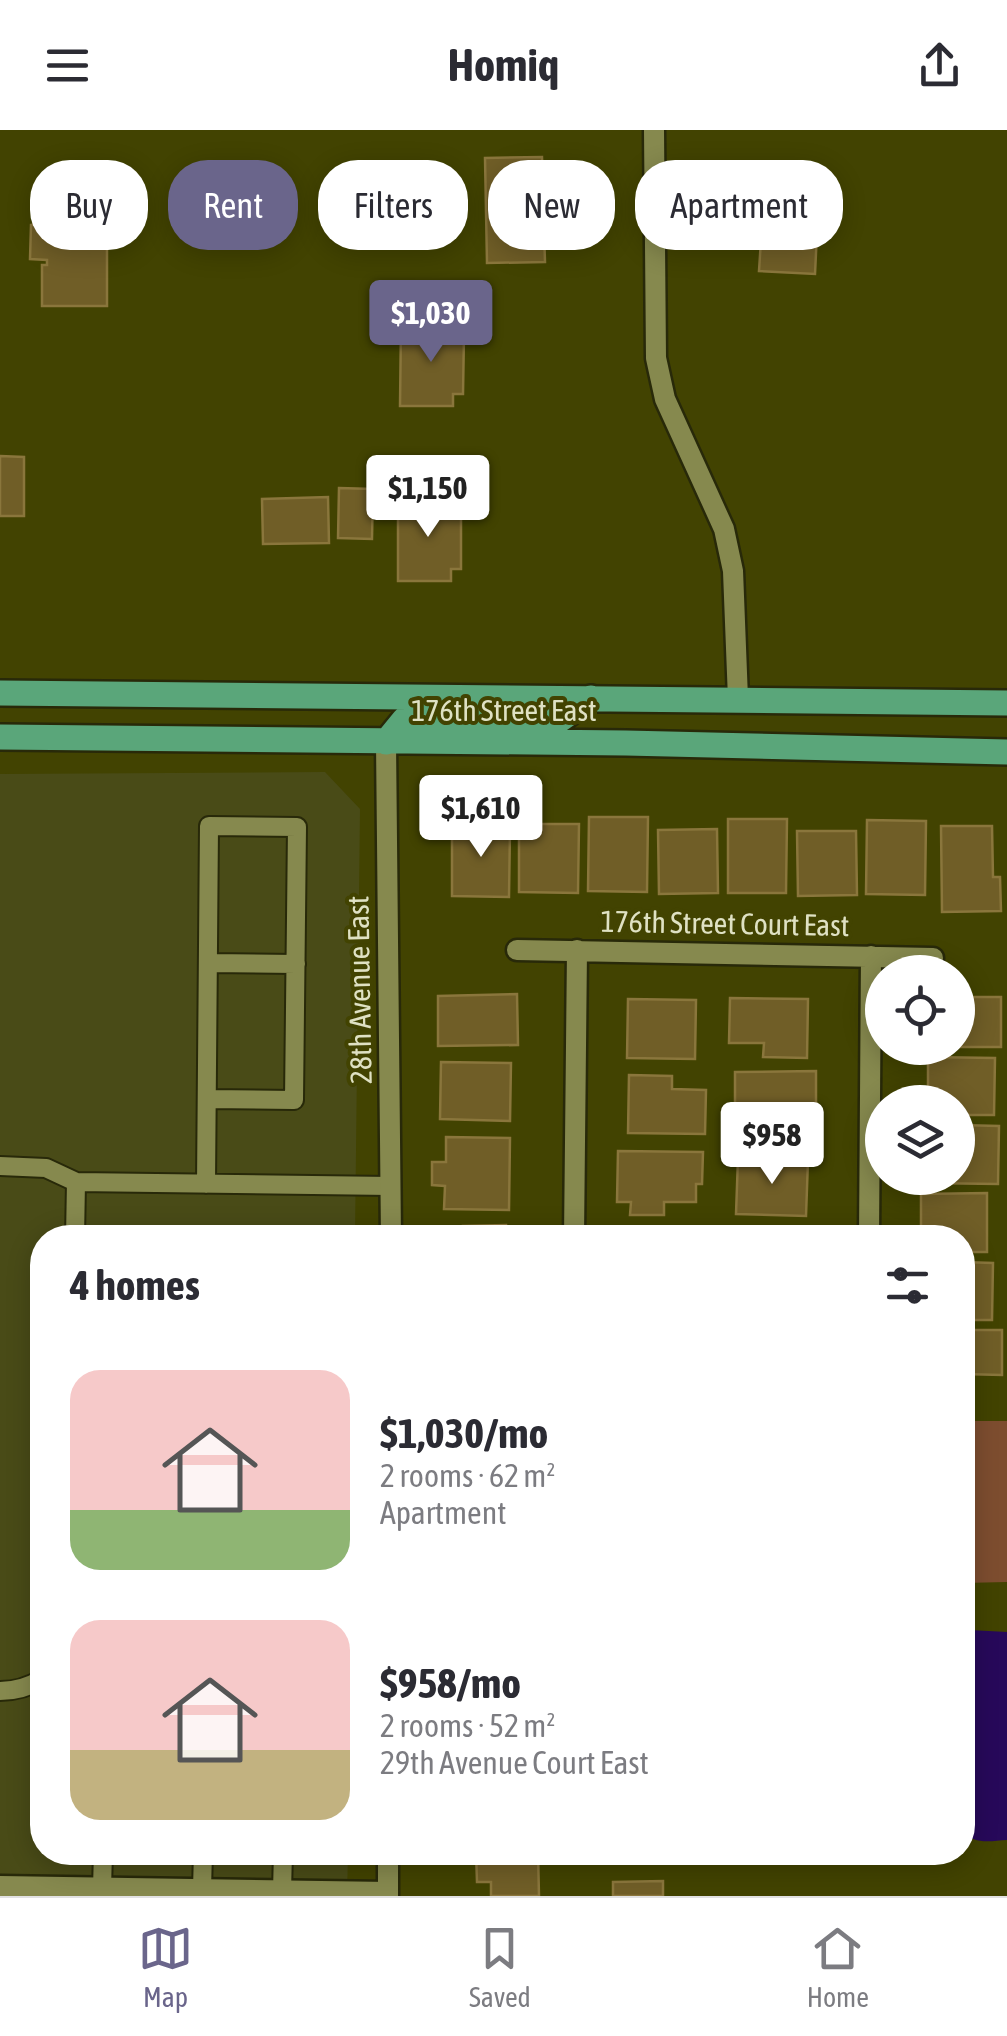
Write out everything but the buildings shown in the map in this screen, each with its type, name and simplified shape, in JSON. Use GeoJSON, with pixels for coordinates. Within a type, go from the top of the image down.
{"type":"FeatureCollection","features":[{"type":"Feature","properties":{"kind":"main road","name":"176th Street East"},"geometry":{"type":"LineString","coordinates":[[0,693],[1007,703]]}},
{"type":"Feature","properties":{"kind":"main road"},"geometry":{"type":"LineString","coordinates":[[386,742],[404,720],[558,721],[591,698]]}},
{"type":"Feature","properties":{"kind":"main road","name":"176th Street East"},"geometry":{"type":"LineString","coordinates":[[0,737],[1007,752]]}},
{"type":"Feature","properties":{"kind":"street"},"geometry":{"type":"LineString","coordinates":[[654,130],[656,358],[665,399],[724,529],[733,572],[738,699]]}},
{"type":"Feature","properties":{"kind":"street","name":"28th Avenue East"},"geometry":{"type":"LineString","coordinates":[[386,742],[391,1225]]}},
{"type":"Feature","properties":{"kind":"street","name":"176th Street Court East"},"geometry":{"type":"LineString","coordinates":[[517,950],[865,956]]}},
{"type":"Feature","properties":{"kind":"street"},"geometry":{"type":"LineString","coordinates":[[574,1225],[577,950]]}},
{"type":"Feature","properties":{"kind":"street"},"geometry":{"type":"LineString","coordinates":[[869,1225],[870,1065]]}},
{"type":"Feature","properties":{"kind":"street"},"geometry":{"type":"LineString","coordinates":[[0,1886],[388,1894],[388,1865]]}},
{"type":"Feature","properties":{"kind":"lane"},"geometry":{"type":"LineString","coordinates":[[206,1184],[209,826],[297,827],[294,1100],[207,1098]]}},
{"type":"Feature","properties":{"kind":"lane"},"geometry":{"type":"LineString","coordinates":[[208,963],[296,964]]}},
{"type":"Feature","properties":{"kind":"lane"},"geometry":{"type":"LineString","coordinates":[[0,1166],[46,1168],[76,1182],[391,1186]]}},
{"type":"Feature","properties":{"kind":"lane"},"geometry":{"type":"LineString","coordinates":[[76,1182],[76,1225]]}},
{"type":"Feature","properties":{"kind":"lane"},"geometry":{"type":"LineString","coordinates":[[0,1691],[30,1686]]}},
{"type":"Feature","properties":{"kind":"lane"},"geometry":{"type":"LineString","coordinates":[[102,1865],[102,1888]]}},
{"type":"Feature","properties":{"kind":"lane"},"geometry":{"type":"LineString","coordinates":[[202,1889],[203,1865]]}},
{"type":"Feature","properties":{"kind":"lane"},"geometry":{"type":"LineString","coordinates":[[282,1865],[282,1891]]}},
{"type":"Feature","properties":{"kind":"shaded area"},"geometry":{"type":"Polygon","coordinates":[[[325,772],[360,809],[355,1225],[30,1225],[30,1865],[348,1865],[347,1896],[0,1896],[0,774],[325,772]]]}},
{"type":"Feature","properties":{"kind":"shaded area"},"geometry":{"type":"Polygon","coordinates":[[[975,1421],[1007,1421],[1007,1582],[975,1583],[975,1421]]]}},
{"type":"Feature","properties":{"kind":"shaded area"},"geometry":{"type":"Polygon","coordinates":[[[975,1630],[1007,1632],[1007,1840],[977,1840],[975,1630]]]}}]}
